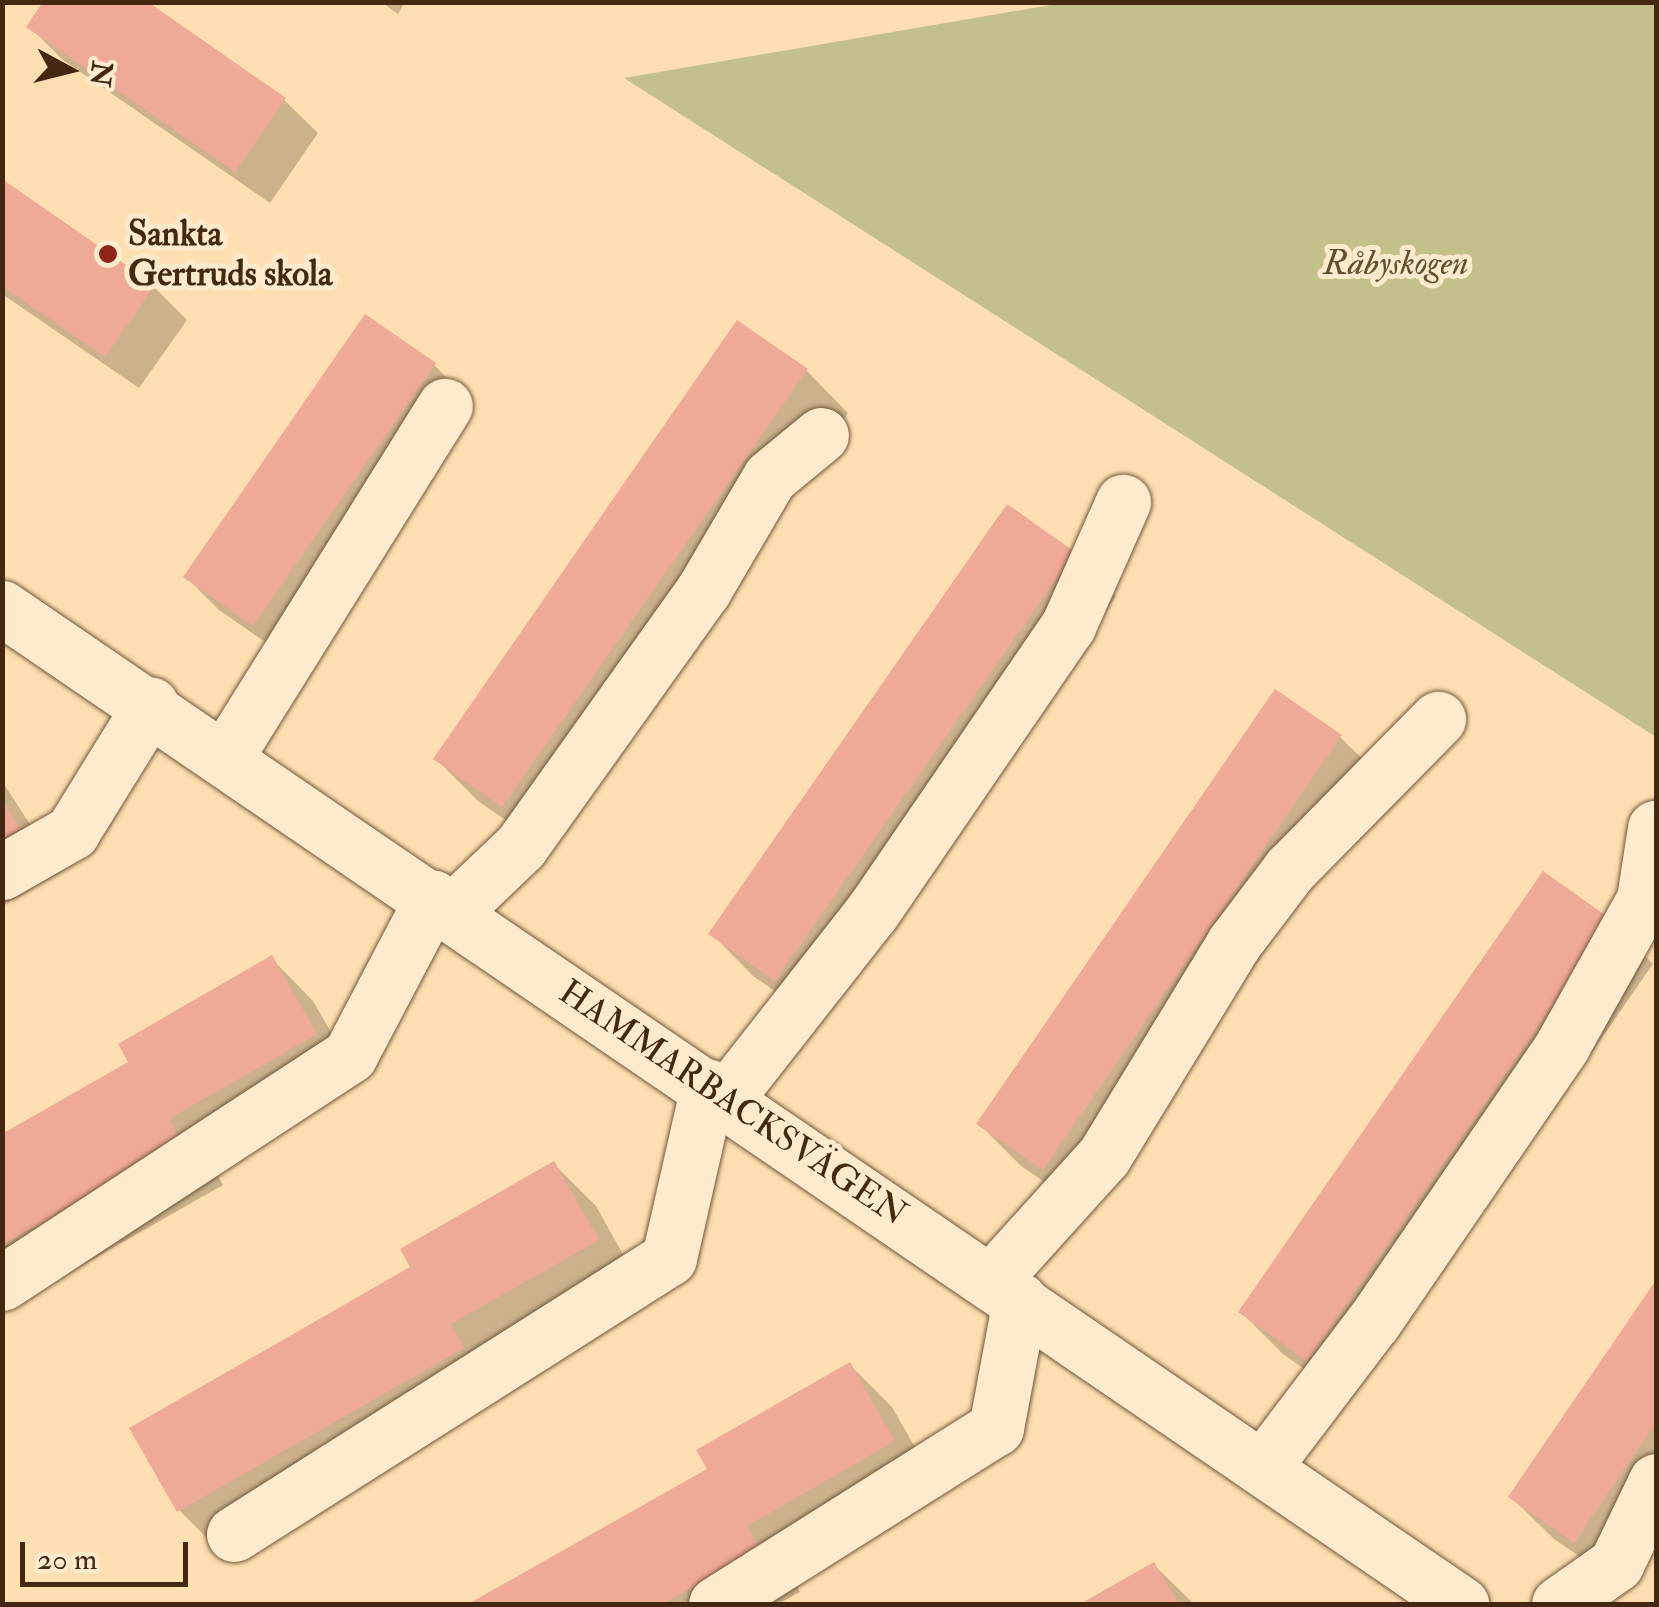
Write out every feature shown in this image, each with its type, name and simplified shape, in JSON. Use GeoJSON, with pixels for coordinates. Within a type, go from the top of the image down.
{"type":"FeatureCollection","features":[{"type":"Feature","properties":{"kind":"street"},"geometry":{"type":"LineString","coordinates":[[226,756],[445,406]]}},
{"type":"Feature","properties":{"kind":"street"},"geometry":{"type":"LineString","coordinates":[[2,1283],[350,1055],[443,904],[521,846],[703,591],[770,478],[821,435]]}},
{"type":"Feature","properties":{"kind":"street"},"geometry":{"type":"LineString","coordinates":[[234,1534],[669,1258],[717,1092],[872,912],[1068,626],[1123,502]]}},
{"type":"Feature","properties":{"kind":"street","name":"HAMMARBACKSVÄGEN"},"geometry":{"type":"LineString","coordinates":[[2,608],[151,704],[1461,1604]]}},
{"type":"Feature","properties":{"kind":"street"},"geometry":{"type":"LineString","coordinates":[[2,872],[72,832],[151,704]]}},
{"type":"Feature","properties":{"kind":"street"},"geometry":{"type":"LineString","coordinates":[[716,1604],[996,1428],[1006,1291],[1137,1110],[1234,943],[1290,869],[1438,719]]}},
{"type":"Feature","properties":{"kind":"street"},"geometry":{"type":"LineString","coordinates":[[1263,1467],[1374,1322],[1562,1046],[1644,900],[1655,828]]}},
{"type":"Feature","properties":{"kind":"street"},"geometry":{"type":"LineString","coordinates":[[1560,1604],[1616,1564],[1656,1481]]}},
{"type":"Feature","properties":{"kind":"green space","name":"Råbyskogen"},"geometry":{"type":"Polygon","coordinates":[[[1068,2],[1656,3],[1656,737],[624,78],[1068,2]]]}},
{"type":"Feature","properties":{"kind":"building"},"geometry":{"type":"Polygon","coordinates":[[[43,2],[148,2],[286,98],[235,172],[26,27],[43,2]]]}},
{"type":"Feature","properties":{"kind":"building"},"geometry":{"type":"Polygon","coordinates":[[[2,179],[155,285],[105,357],[2,286],[2,179]]]}},
{"type":"Feature","properties":{"kind":"building"},"geometry":{"type":"Polygon","coordinates":[[[365,314],[436,363],[253,626],[183,577],[365,314]]]}},
{"type":"Feature","properties":{"kind":"building"},"geometry":{"type":"Polygon","coordinates":[[[737,320],[808,369],[502,807],[433,759],[737,320]]]}},
{"type":"Feature","properties":{"kind":"building"},"geometry":{"type":"Polygon","coordinates":[[[1007,504],[1075,552],[775,981],[708,934],[1007,504]]]}},
{"type":"Feature","properties":{"kind":"building"},"geometry":{"type":"Polygon","coordinates":[[[1275,689],[1342,735],[1043,1170],[976,1124],[1275,689]]]}},
{"type":"Feature","properties":{"kind":"building"},"geometry":{"type":"Polygon","coordinates":[[[2,798],[20,829],[2,840],[2,798]]]}},
{"type":"Feature","properties":{"kind":"building"},"geometry":{"type":"Polygon","coordinates":[[[1543,871],[1612,920],[1307,1361],[1238,1312],[1543,871]]]}},
{"type":"Feature","properties":{"kind":"building"},"geometry":{"type":"Polygon","coordinates":[[[272,955],[317,1034],[169,1119],[182,1143],[2,1245],[2,1134],[128,1062],[118,1044],[272,955]]]}},
{"type":"Feature","properties":{"kind":"building"},"geometry":{"type":"Polygon","coordinates":[[[554,1161],[599,1240],[451,1324],[464,1348],[177,1512],[129,1428],[410,1267],[400,1249],[554,1161]]]}},
{"type":"Feature","properties":{"kind":"building"},"geometry":{"type":"Polygon","coordinates":[[[1656,1280],[1656,1423],[1574,1543],[1508,1497],[1656,1280]]]}},
{"type":"Feature","properties":{"kind":"building"},"geometry":{"type":"Polygon","coordinates":[[[850,1362],[895,1441],[747,1526],[760,1549],[663,1604],[468,1604],[707,1469],[696,1450],[850,1362]]]}},
{"type":"Feature","properties":{"kind":"building"},"geometry":{"type":"Polygon","coordinates":[[[1154,1562],[1179,1604],[1080,1604],[1154,1562]]]}},
{"type":"Feature","properties":{"kind":"place","name":"Sankta Gertruds skola"},"geometry":{"type":"Point","coordinates":[108,254]}}]}
